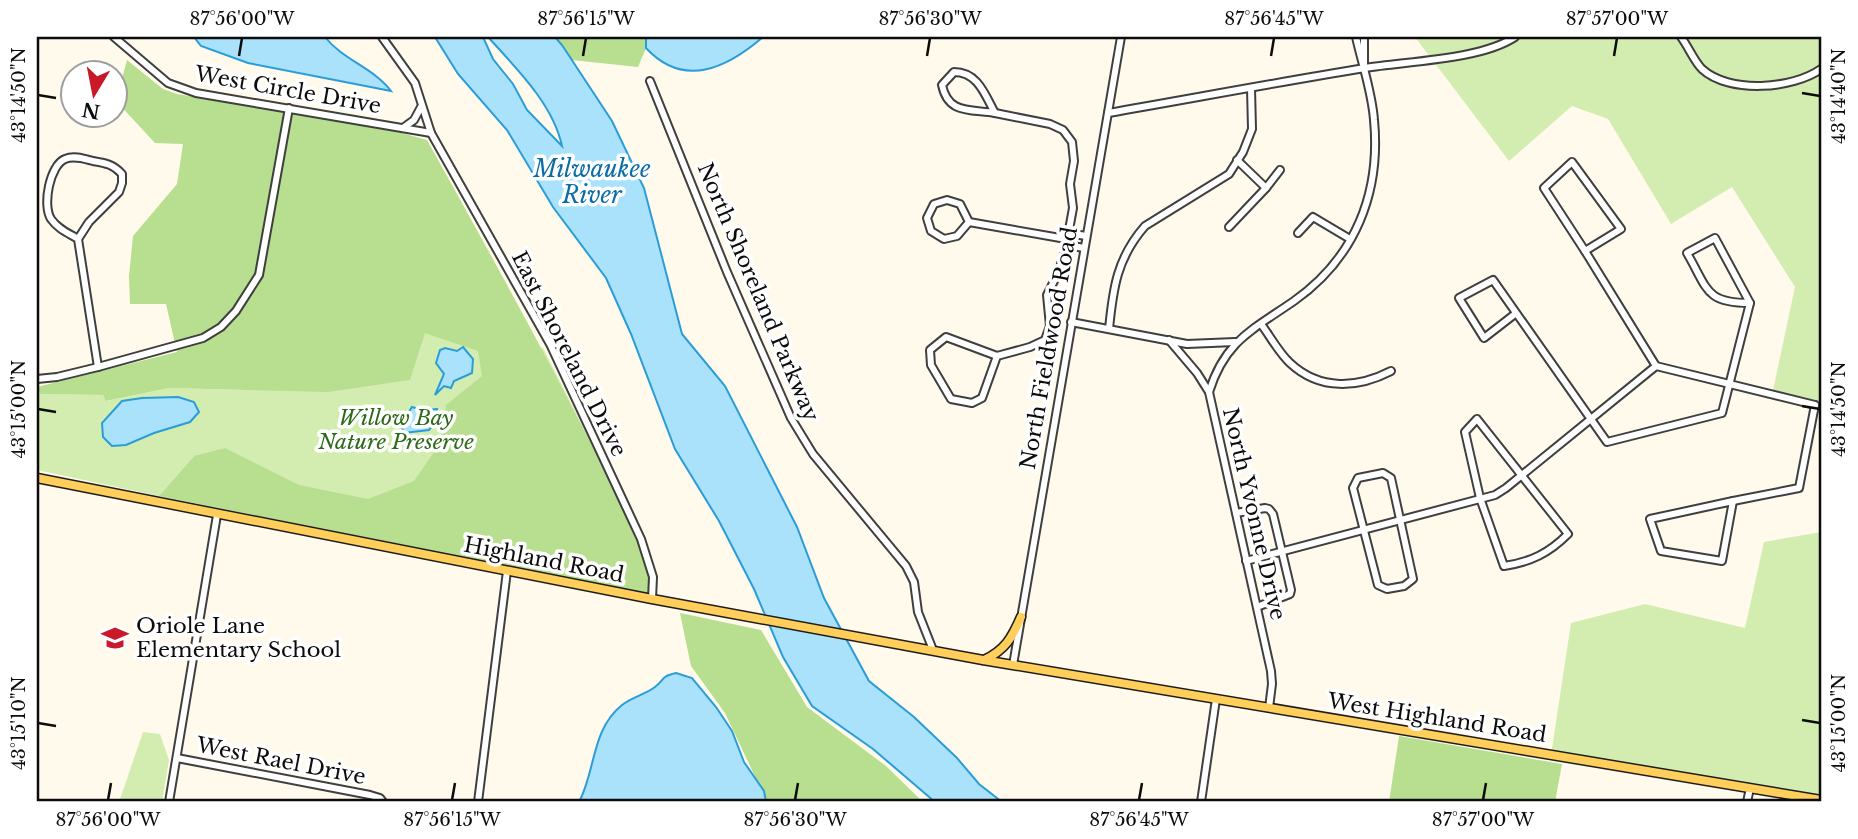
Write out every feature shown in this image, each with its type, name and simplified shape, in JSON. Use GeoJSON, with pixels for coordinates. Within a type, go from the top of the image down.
{"type":"FeatureCollection","features":[{"type":"Feature","properties":{"kind":"main road","name":"Highland Road"},"geometry":{"type":"LineString","coordinates":[[37,478],[652,600],[1046,671]]}},
{"type":"Feature","properties":{"kind":"main road"},"geometry":{"type":"LineString","coordinates":[[983,660],[1008,644],[1021,617]]}},
{"type":"Feature","properties":{"kind":"main road","name":"West Highland Road"},"geometry":{"type":"LineString","coordinates":[[1046,671],[1821,800]]}},
{"type":"Feature","properties":{"kind":"street","name":"West Circle Drive"},"geometry":{"type":"LineString","coordinates":[[114,37],[168,83],[196,93],[430,133]]}},
{"type":"Feature","properties":{"kind":"street","name":"East Shoreland Drive"},"geometry":{"type":"LineString","coordinates":[[382,37],[415,83],[430,133],[561,369],[641,539],[653,577],[652,600]]}},
{"type":"Feature","properties":{"kind":"street","name":"North Fieldwood Road"},"geometry":{"type":"LineString","coordinates":[[1013,665],[1121,37]]}},
{"type":"Feature","properties":{"kind":"street"},"geometry":{"type":"LineString","coordinates":[[1209,392],[1215,372],[1235,342],[1306,293],[1330,270],[1350,239],[1373,187],[1376,152],[1374,118],[1356,37]]}},
{"type":"Feature","properties":{"kind":"street"},"geometry":{"type":"LineString","coordinates":[[1364,37],[1364,68]]}},
{"type":"Feature","properties":{"kind":"street"},"geometry":{"type":"LineString","coordinates":[[1108,113],[1364,68],[1470,53],[1516,37]]}},
{"type":"Feature","properties":{"kind":"street"},"geometry":{"type":"LineString","coordinates":[[1681,37],[1701,68],[1717,79],[1752,85],[1789,84],[1808,78],[1821,69]]}},
{"type":"Feature","properties":{"kind":"street"},"geometry":{"type":"LineString","coordinates":[[995,113],[982,89],[970,75],[954,72],[942,85],[945,99],[952,106],[1049,124],[1063,130],[1072,142],[1074,161],[1070,184],[1073,208],[1062,264],[1047,295],[1050,326],[1045,340],[997,356],[946,337],[930,351],[931,365],[951,399],[972,403],[982,398],[985,383],[997,356]]}},
{"type":"Feature","properties":{"kind":"street","name":"North Shoreland Parkway"},"geometry":{"type":"LineString","coordinates":[[650,81],[722,259],[791,418],[813,454],[906,566],[914,582],[918,612],[933,650]]}},
{"type":"Feature","properties":{"kind":"street"},"geometry":{"type":"LineString","coordinates":[[1109,329],[1117,274],[1124,254],[1134,238],[1153,220],[1229,174],[1252,129],[1251,88]]}},
{"type":"Feature","properties":{"kind":"street"},"geometry":{"type":"LineString","coordinates":[[403,128],[414,120],[421,107]]}},
{"type":"Feature","properties":{"kind":"street"},"geometry":{"type":"LineString","coordinates":[[37,379],[98,367],[203,338],[221,327],[236,311],[259,275],[289,108]]}},
{"type":"Feature","properties":{"kind":"street"},"geometry":{"type":"LineString","coordinates":[[78,239],[62,230],[52,220],[47,204],[55,168],[64,159],[74,157],[111,164],[122,174],[119,192],[89,222],[78,239],[98,367]]}},
{"type":"Feature","properties":{"kind":"street"},"geometry":{"type":"LineString","coordinates":[[1237,160],[1266,188]]}},
{"type":"Feature","properties":{"kind":"street"},"geometry":{"type":"LineString","coordinates":[[1585,251],[1621,229],[1572,162],[1544,188],[1656,366],[1818,404],[1799,488],[1733,501],[1650,519],[1661,551],[1722,561],[1733,501]]}},
{"type":"Feature","properties":{"kind":"street"},"geometry":{"type":"LineString","coordinates":[[1229,227],[1280,170]]}},
{"type":"Feature","properties":{"kind":"street"},"geometry":{"type":"LineString","coordinates":[[947,200],[960,204],[969,222],[957,236],[944,239],[931,231],[927,218],[934,204],[947,200]]}},
{"type":"Feature","properties":{"kind":"street"},"geometry":{"type":"LineString","coordinates":[[1298,233],[1313,217],[1350,239]]}},
{"type":"Feature","properties":{"kind":"street"},"geometry":{"type":"LineString","coordinates":[[969,222],[1066,239],[1073,246],[1084,248]]}},
{"type":"Feature","properties":{"kind":"street"},"geometry":{"type":"LineString","coordinates":[[1066,239],[1074,234],[1086,236]]}},
{"type":"Feature","properties":{"kind":"street"},"geometry":{"type":"LineString","coordinates":[[1515,314],[1484,338],[1459,298],[1493,280],[1606,442],[1722,413],[1750,303],[1715,238],[1687,253],[1717,299],[1729,303],[1750,303]]}},
{"type":"Feature","properties":{"kind":"street"},"geometry":{"type":"LineString","coordinates":[[1071,322],[1188,344],[1235,342]]}},
{"type":"Feature","properties":{"kind":"street"},"geometry":{"type":"LineString","coordinates":[[1261,324],[1290,363],[1323,382],[1342,385],[1371,381],[1391,371]]}},
{"type":"Feature","properties":{"kind":"street","name":"North Yvonne Drive"},"geometry":{"type":"LineString","coordinates":[[1169,340],[1209,392],[1272,684],[1269,708]]}},
{"type":"Feature","properties":{"kind":"street"},"geometry":{"type":"LineString","coordinates":[[1247,561],[1401,521],[1506,488],[1656,366]]}},
{"type":"Feature","properties":{"kind":"street"},"geometry":{"type":"LineString","coordinates":[[1477,419],[1568,534],[1555,548],[1539,557],[1504,566],[1480,498],[1465,432],[1477,419]]}},
{"type":"Feature","properties":{"kind":"street"},"geometry":{"type":"LineString","coordinates":[[1388,474],[1413,579],[1404,586],[1382,589],[1378,584],[1364,530],[1353,488],[1358,478],[1388,474]]}},
{"type":"Feature","properties":{"kind":"street"},"geometry":{"type":"LineString","coordinates":[[1236,513],[1269,509],[1273,514],[1292,590],[1290,594],[1257,607]]}},
{"type":"Feature","properties":{"kind":"street"},"geometry":{"type":"LineString","coordinates":[[169,802],[217,515]]}},
{"type":"Feature","properties":{"kind":"street"},"geometry":{"type":"LineString","coordinates":[[478,802],[507,571]]}},
{"type":"Feature","properties":{"kind":"street"},"geometry":{"type":"LineString","coordinates":[[1200,802],[1216,699]]}},
{"type":"Feature","properties":{"kind":"street","name":"West Rael Drive"},"geometry":{"type":"LineString","coordinates":[[177,758],[381,800]]}},
{"type":"Feature","properties":{"kind":"street"},"geometry":{"type":"LineString","coordinates":[[1747,802],[1750,788]]}},
{"type":"Feature","properties":{"kind":"green space"},"geometry":{"type":"Polygon","coordinates":[[[555,37],[646,37],[646,48],[638,67],[572,60],[555,37]]]}},
{"type":"Feature","properties":{"kind":"green space"},"geometry":{"type":"Polygon","coordinates":[[[1415,37],[1821,37],[1821,402],[1815,405],[1772,395],[1795,287],[1732,187],[1671,224],[1608,119],[1572,106],[1509,161],[1415,37]]]}},
{"type":"Feature","properties":{"kind":"green space"},"geometry":{"type":"Polygon","coordinates":[[[130,62],[163,89],[177,94],[391,130],[427,140],[621,498],[639,536],[645,556],[650,595],[159,496],[194,456],[225,448],[299,485],[368,499],[414,481],[439,445],[446,405],[482,376],[478,351],[425,333],[410,380],[328,392],[169,388],[106,401],[103,395],[40,394],[37,387],[177,352],[166,304],[130,304],[129,276],[133,236],[177,184],[183,144],[155,143],[130,116],[130,62]]]}},
{"type":"Feature","properties":{"kind":"green space","name":"Willow Bay Nature Preserve"},"geometry":{"type":"Polygon","coordinates":[[[335,266],[543,348],[640,539],[357,536],[284,522],[194,456],[159,496],[37,470],[37,389],[40,394],[103,395],[107,401],[169,388],[242,390],[335,266]],[[178,397],[122,401],[102,423],[126,445],[199,412],[195,402],[178,397]]]}},
{"type":"Feature","properties":{"kind":"green space"},"geometry":{"type":"Polygon","coordinates":[[[1821,532],[1821,800],[1551,755],[1571,623],[1645,604],[1745,628],[1764,542],[1821,532]]]}},
{"type":"Feature","properties":{"kind":"green space"},"geometry":{"type":"Polygon","coordinates":[[[680,613],[761,630],[807,707],[886,766],[923,802],[767,802],[725,713],[691,666],[680,613]]]}},
{"type":"Feature","properties":{"kind":"green space"},"geometry":{"type":"Polygon","coordinates":[[[143,732],[160,734],[169,760],[162,802],[119,802],[143,732]]]}},
{"type":"Feature","properties":{"kind":"green space"},"geometry":{"type":"Polygon","coordinates":[[[1399,736],[1562,764],[1555,802],[1389,802],[1399,736]]]}},
{"type":"Feature","properties":{"kind":"water"},"geometry":{"type":"Polygon","coordinates":[[[194,37],[325,37],[341,52],[376,76],[391,91],[248,63],[201,46],[194,37]]]}},
{"type":"Feature","properties":{"kind":"water","name":"Milwaukee River"},"geometry":{"type":"Polygon","coordinates":[[[435,37],[483,37],[493,59],[513,84],[527,110],[562,146],[551,116],[542,101],[488,37],[555,37],[562,45],[612,121],[644,188],[682,334],[725,386],[797,527],[824,598],[869,681],[914,717],[957,758],[979,784],[1002,802],[935,802],[873,749],[812,706],[783,657],[754,589],[719,521],[675,449],[631,334],[606,278],[553,207],[507,130],[458,74],[435,37]]]}},
{"type":"Feature","properties":{"kind":"water"},"geometry":{"type":"Polygon","coordinates":[[[646,37],[763,37],[735,58],[720,65],[690,71],[660,61],[646,48],[646,37]]]}},
{"type":"Feature","properties":{"kind":"water"},"geometry":{"type":"Polygon","coordinates":[[[463,347],[473,359],[472,373],[454,381],[451,388],[444,386],[435,395],[444,374],[436,363],[440,350],[445,348],[457,351],[463,347]]]}},
{"type":"Feature","properties":{"kind":"water"},"geometry":{"type":"Polygon","coordinates":[[[178,397],[194,402],[199,412],[190,422],[126,445],[112,446],[103,437],[102,423],[122,401],[178,397]]]}},
{"type":"Feature","properties":{"kind":"water"},"geometry":{"type":"Polygon","coordinates":[[[412,407],[422,410],[437,409],[435,422],[429,430],[404,433],[401,424],[412,407]]]}},
{"type":"Feature","properties":{"kind":"water"},"geometry":{"type":"Polygon","coordinates":[[[676,673],[692,678],[716,707],[732,731],[744,762],[764,791],[766,802],[579,802],[599,738],[612,715],[626,702],[676,673]]]}},
{"type":"Feature","properties":{"kind":"place","name":"Oriole Lane Elementary School"},"geometry":{"type":"Point","coordinates":[115,638]}}]}
